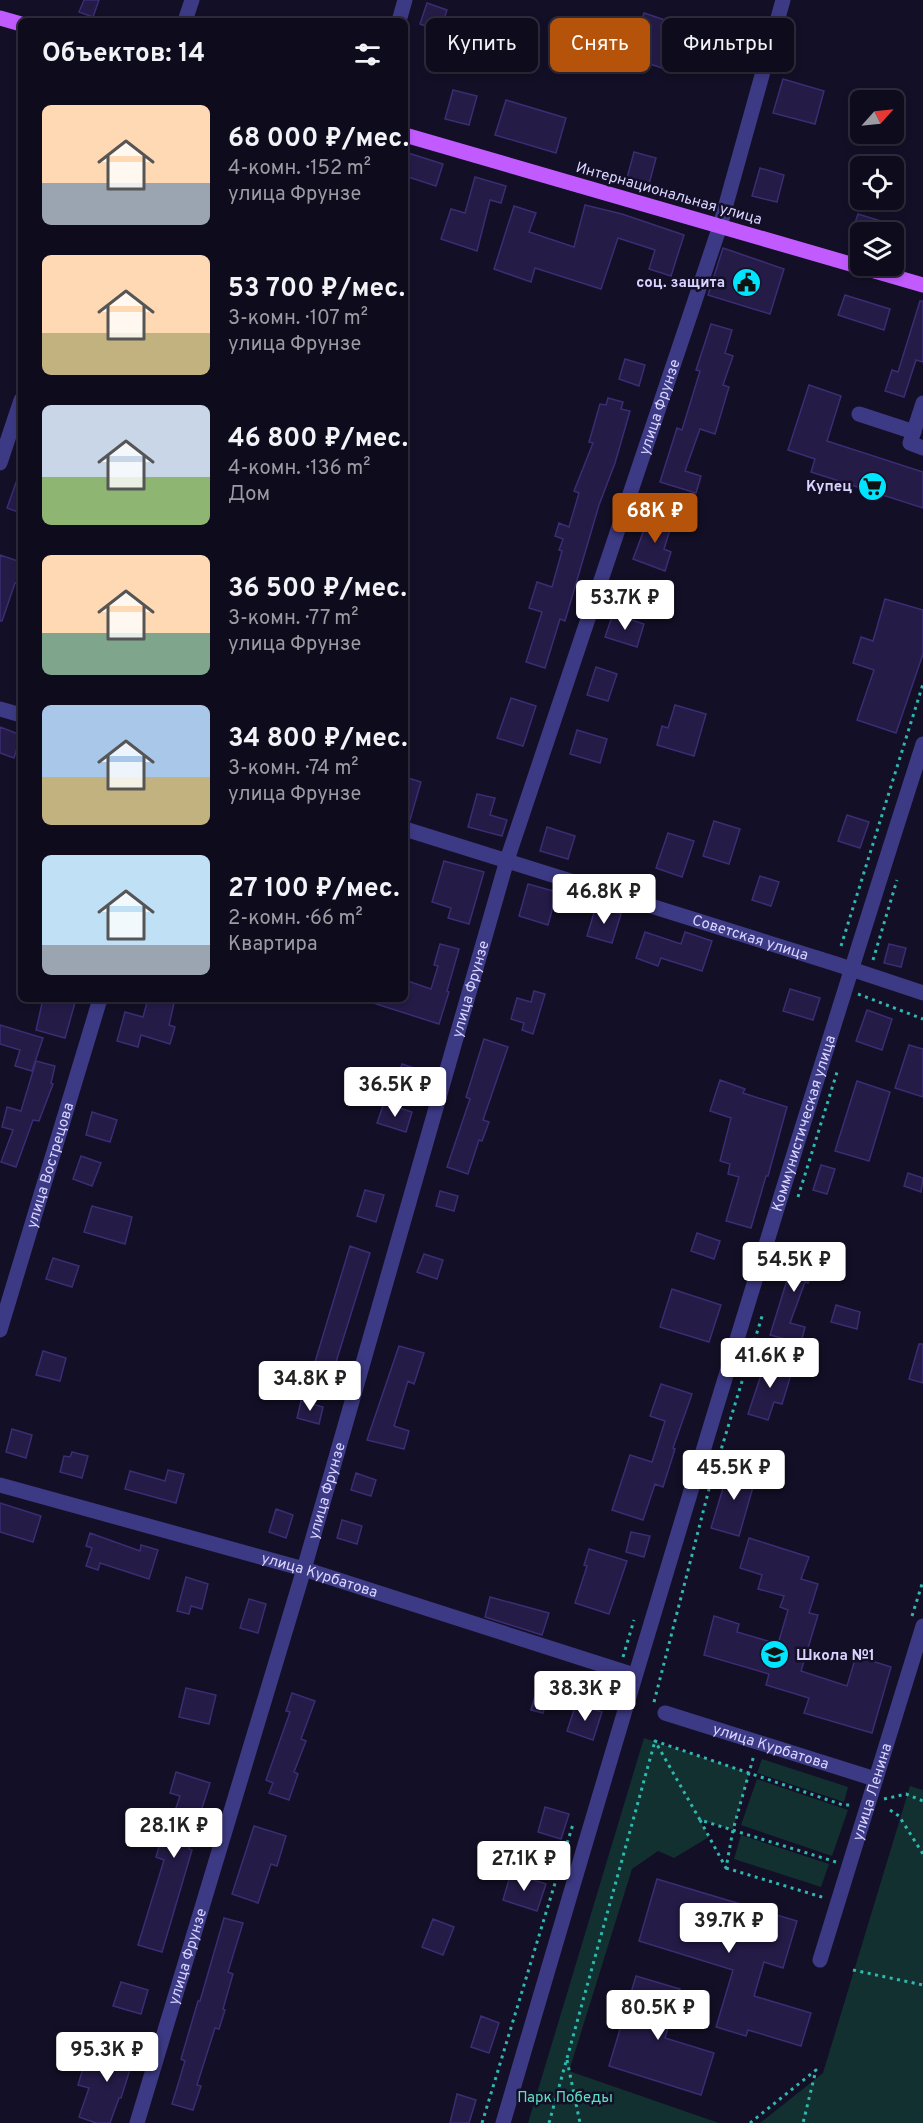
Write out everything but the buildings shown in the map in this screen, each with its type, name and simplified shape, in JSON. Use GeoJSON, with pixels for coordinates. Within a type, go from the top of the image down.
{"type":"FeatureCollection","features":[{"type":"Feature","properties":{"kind":"main road"},"geometry":{"type":"LineString","coordinates":[[0,18],[18,23]]}},
{"type":"Feature","properties":{"kind":"main road","name":"Интернациональная улица"},"geometry":{"type":"LineString","coordinates":[[408,136],[923,285]]}},
{"type":"Feature","properties":{"kind":"street"},"geometry":{"type":"LineString","coordinates":[[185,18],[192,0]]}},
{"type":"Feature","properties":{"kind":"street"},"geometry":{"type":"LineString","coordinates":[[400,18],[405,0]]}},
{"type":"Feature","properties":{"kind":"street","name":"улица Фрунзе"},"geometry":{"type":"LineString","coordinates":[[137,2123],[304,1569],[507,860],[720,226],[783,0]]}},
{"type":"Feature","properties":{"kind":"street"},"geometry":{"type":"LineString","coordinates":[[923,403],[910,443],[923,448]]}},
{"type":"Feature","properties":{"kind":"street"},"geometry":{"type":"LineString","coordinates":[[0,463],[18,409]]}},
{"type":"Feature","properties":{"kind":"street"},"geometry":{"type":"LineString","coordinates":[[859,414],[914,432]]}},
{"type":"Feature","properties":{"kind":"street"},"geometry":{"type":"LineString","coordinates":[[0,709],[18,714]]}},
{"type":"Feature","properties":{"kind":"street","name":"Коммунистическая улица"},"geometry":{"type":"LineString","coordinates":[[503,2123],[634,1675],[845,987],[923,744]]}},
{"type":"Feature","properties":{"kind":"street","name":"Советская улица"},"geometry":{"type":"LineString","coordinates":[[408,830],[923,993]]}},
{"type":"Feature","properties":{"kind":"street","name":"улица Вострецова"},"geometry":{"type":"LineString","coordinates":[[0,1330],[99,1002]]}},
{"type":"Feature","properties":{"kind":"street","name":"улица Курбатова"},"geometry":{"type":"LineString","coordinates":[[0,1485],[304,1569],[634,1675]]}},
{"type":"Feature","properties":{"kind":"street","name":"улица Ленина"},"geometry":{"type":"LineString","coordinates":[[820,1960],[923,1626]]}},
{"type":"Feature","properties":{"kind":"street","name":"улица Курбатова"},"geometry":{"type":"LineString","coordinates":[[659,1711],[875,1779]]}},
{"type":"Feature","properties":{"kind":"path"},"geometry":{"type":"LineString","coordinates":[[836,964],[923,684]]}},
{"type":"Feature","properties":{"kind":"path"},"geometry":{"type":"LineString","coordinates":[[868,975],[900,873]]}},
{"type":"Feature","properties":{"kind":"path"},"geometry":{"type":"LineString","coordinates":[[845,987],[923,1019]]}},
{"type":"Feature","properties":{"kind":"path"},"geometry":{"type":"LineString","coordinates":[[798,1198],[841,1060]]}},
{"type":"Feature","properties":{"kind":"path"},"geometry":{"type":"LineString","coordinates":[[659,1711],[709,1489],[764,1307]]}},
{"type":"Feature","properties":{"kind":"path"},"geometry":{"type":"LineString","coordinates":[[655,1741],[843,1805],[868,1806],[906,1794],[923,1801]]}},
{"type":"Feature","properties":{"kind":"path"},"geometry":{"type":"LineString","coordinates":[[655,1741],[726,1868],[838,1902]]}},
{"type":"Feature","properties":{"kind":"path"},"geometry":{"type":"LineString","coordinates":[[549,2123],[655,1741]]}},
{"type":"Feature","properties":{"kind":"path"},"geometry":{"type":"LineString","coordinates":[[726,1868],[733,1830],[749,1773]]}},
{"type":"Feature","properties":{"kind":"path"},"geometry":{"type":"LineString","coordinates":[[890,1810],[899,1816],[923,1854]]}},
{"type":"Feature","properties":{"kind":"path"},"geometry":{"type":"LineString","coordinates":[[700,1820],[849,1866]]}},
{"type":"Feature","properties":{"kind":"path"},"geometry":{"type":"LineString","coordinates":[[853,1970],[923,1985]]}},
{"type":"Feature","properties":{"kind":"path"},"geometry":{"type":"LineString","coordinates":[[567,2058],[580,2123]]}},
{"type":"Feature","properties":{"kind":"path"},"geometry":{"type":"LineString","coordinates":[[750,2123],[816,2070],[803,2123]]}},
{"type":"Feature","properties":{"kind":"green space","name":"Парк Победы"},"geometry":{"type":"Polygon","coordinates":[[[644,1738],[749,1773],[733,1830],[700,1820],[709,1837],[674,1858],[658,1851],[632,1869],[569,2071],[719,2123],[528,2123],[644,1738]]]}},
{"type":"Feature","properties":{"kind":"green space"},"geometry":{"type":"Polygon","coordinates":[[[762,1759],[848,1787],[844,1802],[757,1773],[762,1759]]]}},
{"type":"Feature","properties":{"kind":"green space"},"geometry":{"type":"Polygon","coordinates":[[[757,1779],[848,1810],[832,1856],[741,1825],[757,1779]]]}},
{"type":"Feature","properties":{"kind":"green space"},"geometry":{"type":"Polygon","coordinates":[[[910,1786],[923,1790],[923,2123],[760,2123],[823,2073],[910,1786]]]}},
{"type":"Feature","properties":{"kind":"green space"},"geometry":{"type":"Polygon","coordinates":[[[741,1835],[829,1864],[821,1887],[734,1859],[741,1835]]]}},
{"type":"Feature","properties":{"kind":"place","name":"соц. защита"},"geometry":{"type":"Point","coordinates":[746,282]}},
{"type":"Feature","properties":{"kind":"place","name":"Купец"},"geometry":{"type":"Point","coordinates":[873,486]}},
{"type":"Feature","properties":{"kind":"place","name":"Школа №1"},"geometry":{"type":"Point","coordinates":[775,1655]}}]}
